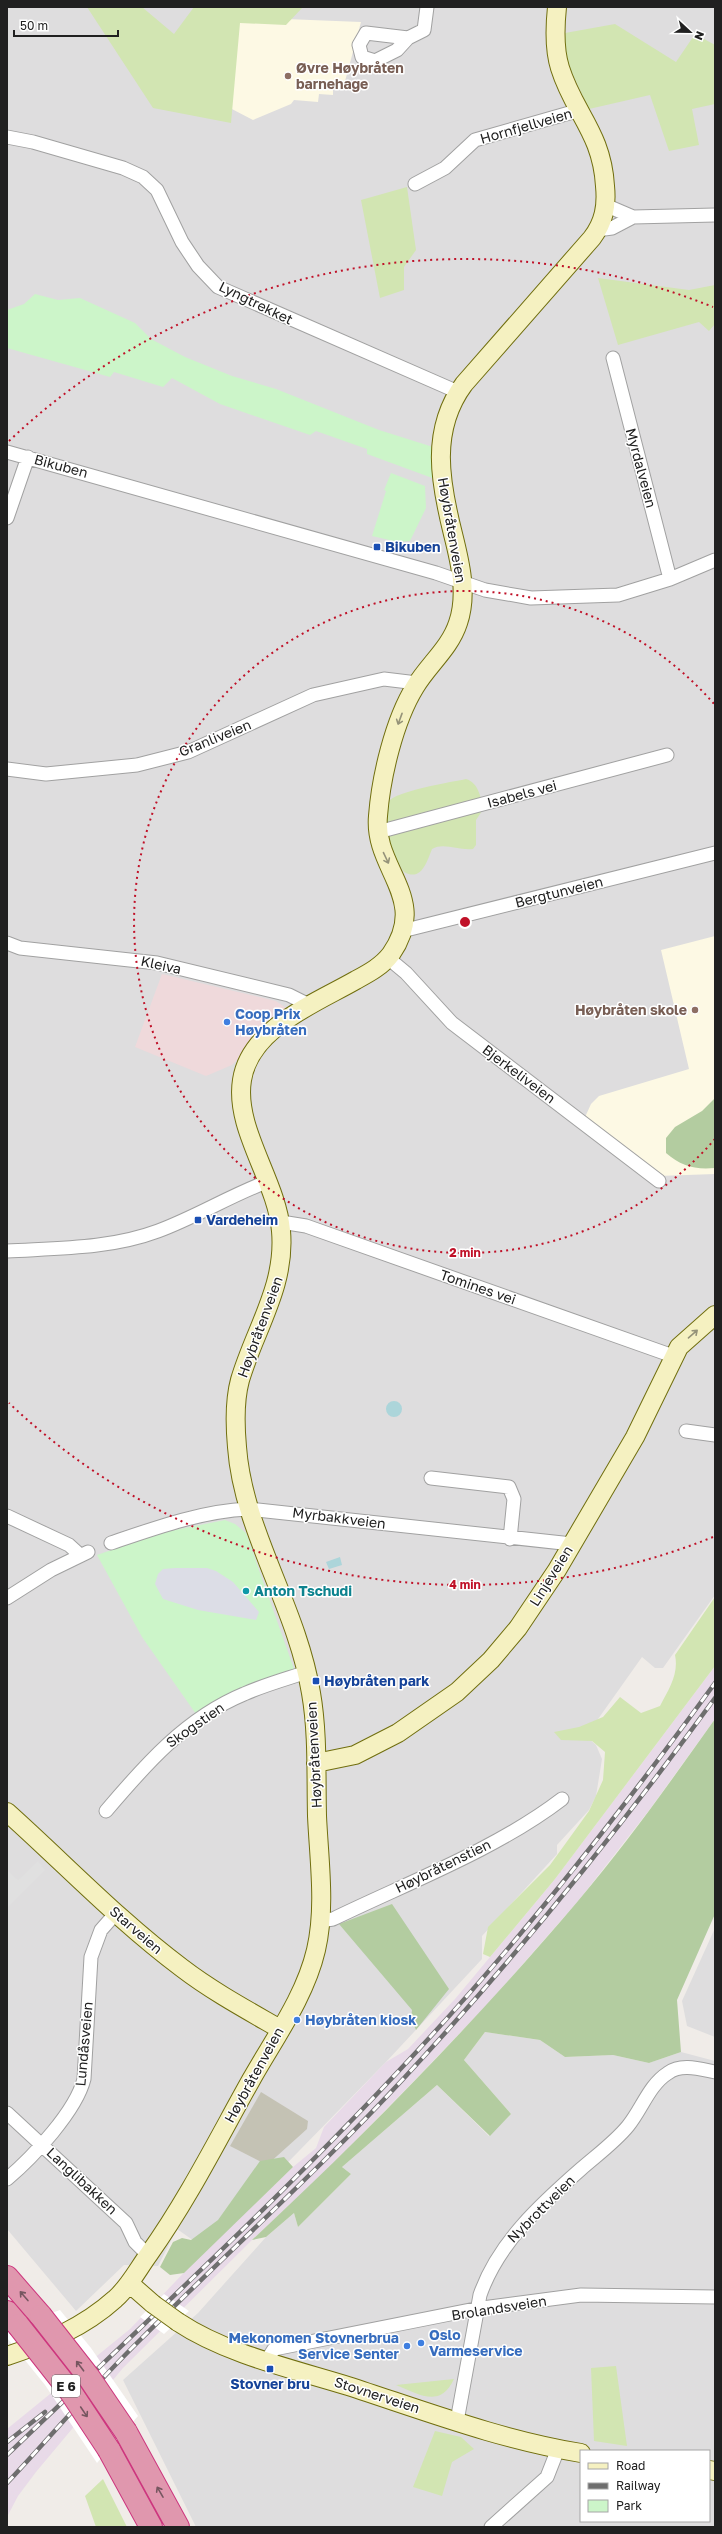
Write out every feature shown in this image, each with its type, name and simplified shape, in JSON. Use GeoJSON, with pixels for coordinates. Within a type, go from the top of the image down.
{"type":"FeatureCollection","features":[{"type":"Feature","properties":{"kind":"highway","name":"E 6"},"geometry":{"type":"LineString","coordinates":[[7,2277],[41,2316],[88,2376],[126,2432],[178,2527]]}},
{"type":"Feature","properties":{"kind":"highway","name":"E 6"},"geometry":{"type":"LineString","coordinates":[[13,2319],[70,2391],[109,2450],[151,2527]]}},
{"type":"Feature","properties":{"kind":"street"},"geometry":{"type":"LineString","coordinates":[[408,38],[424,30],[427,7]]}},
{"type":"Feature","properties":{"kind":"street","name":"Høybråtenveien"},"geometry":{"type":"LineString","coordinates":[[7,2356],[39,2345],[78,2326],[116,2298],[129,2283],[190,2192],[302,1989],[313,1960],[320,1921],[316,1763],[313,1709],[307,1672],[291,1618],[248,1509],[238,1462],[236,1400],[244,1368],[279,1278],[282,1250],[281,1222],[269,1181],[246,1121],[242,1096],[242,1078],[248,1061],[259,1043],[279,1026],[370,973],[388,958],[402,931],[404,899],[384,854],[378,832],[379,807],[391,750],[404,708],[417,683],[445,648],[458,626],[462,605],[462,583],[446,505],[441,462],[444,421],[458,392],[598,230],[605,205],[602,156],[560,68],[556,41],[557,7]]}},
{"type":"Feature","properties":{"kind":"street","name":"Hornfjellveien"},"geometry":{"type":"LineString","coordinates":[[414,184],[431,177],[445,168],[476,140],[580,110]]}},
{"type":"Feature","properties":{"kind":"street","name":"Lyngtrekket"},"geometry":{"type":"LineString","coordinates":[[7,137],[33,142],[123,168],[143,177],[156,190],[182,242],[198,266],[218,286],[458,392]]}},
{"type":"Feature","properties":{"kind":"street"},"geometry":{"type":"LineString","coordinates":[[605,205],[632,217],[715,215]]}},
{"type":"Feature","properties":{"kind":"street"},"geometry":{"type":"LineString","coordinates":[[598,230],[612,228],[632,217]]}},
{"type":"Feature","properties":{"kind":"street","name":"Myrdalveien"},"geometry":{"type":"LineString","coordinates":[[613,358],[670,579]]}},
{"type":"Feature","properties":{"kind":"street","name":"Bikuben"},"geometry":{"type":"LineString","coordinates":[[7,452],[422,569],[499,594],[531,598],[618,595],[670,579],[715,560]]}},
{"type":"Feature","properties":{"kind":"street"},"geometry":{"type":"LineString","coordinates":[[7,518],[28,457]]}},
{"type":"Feature","properties":{"kind":"street","name":"Granliveien"},"geometry":{"type":"LineString","coordinates":[[7,769],[46,774],[137,765],[188,752],[313,695],[384,679],[417,683]]}},
{"type":"Feature","properties":{"kind":"street","name":"Isabels vei"},"geometry":{"type":"LineString","coordinates":[[378,832],[667,755]]}},
{"type":"Feature","properties":{"kind":"street","name":"Bergtunveien"},"geometry":{"type":"LineString","coordinates":[[402,931],[715,853]]}},
{"type":"Feature","properties":{"kind":"street","name":"Kleiva"},"geometry":{"type":"LineString","coordinates":[[7,943],[20,948],[157,963],[289,995],[311,1006]]}},
{"type":"Feature","properties":{"kind":"street","name":"Bjerkeliveien"},"geometry":{"type":"LineString","coordinates":[[388,958],[406,973],[452,1023],[659,1181]]}},
{"type":"Feature","properties":{"kind":"street"},"geometry":{"type":"LineString","coordinates":[[7,1251],[83,1246],[141,1236],[169,1227],[239,1192],[269,1181]]}},
{"type":"Feature","properties":{"kind":"street","name":"Tomines vei"},"geometry":{"type":"LineString","coordinates":[[281,1222],[306,1226],[674,1356]]}},
{"type":"Feature","properties":{"kind":"street","name":"Linjeveien"},"geometry":{"type":"LineString","coordinates":[[316,1763],[344,1759],[366,1751],[416,1722],[457,1692],[492,1660],[518,1628],[572,1544],[634,1437],[679,1347],[715,1315]]}},
{"type":"Feature","properties":{"kind":"street"},"geometry":{"type":"LineString","coordinates":[[686,1431],[715,1435]]}},
{"type":"Feature","properties":{"kind":"street"},"geometry":{"type":"LineString","coordinates":[[431,1478],[509,1487],[514,1499],[510,1539]]}},
{"type":"Feature","properties":{"kind":"street","name":"Myrbakkveien"},"geometry":{"type":"LineString","coordinates":[[111,1543],[174,1522],[233,1509],[248,1509],[510,1539],[572,1544]]}},
{"type":"Feature","properties":{"kind":"street"},"geometry":{"type":"LineString","coordinates":[[7,1516],[70,1545],[84,1554],[51,1570],[7,1598]]}},
{"type":"Feature","properties":{"kind":"street","name":"Skogstien"},"geometry":{"type":"LineString","coordinates":[[106,1812],[160,1751],[188,1727],[243,1694],[307,1672]]}},
{"type":"Feature","properties":{"kind":"street","name":"Høybråtenstien"},"geometry":{"type":"LineString","coordinates":[[320,1921],[333,1919],[478,1850],[533,1819],[562,1799]]}},
{"type":"Feature","properties":{"kind":"street","name":"Starveien"},"geometry":{"type":"LineString","coordinates":[[7,1812],[116,1912],[182,1969],[225,1998],[280,2029]]}},
{"type":"Feature","properties":{"kind":"street","name":"Lundåsveien"},"geometry":{"type":"LineString","coordinates":[[7,2179],[74,2105],[82,2089],[84,2079],[90,1957],[101,1930],[116,1912]]}},
{"type":"Feature","properties":{"kind":"street","name":"Nybrottveien"},"geometry":{"type":"LineString","coordinates":[[457,2421],[477,2309],[486,2277],[512,2237],[629,2126],[648,2095],[668,2073],[687,2067],[715,2072]]}},
{"type":"Feature","properties":{"kind":"street","name":"Langlibakken"},"geometry":{"type":"LineString","coordinates":[[7,2113],[41,2143],[126,2224],[135,2242],[148,2255]]}},
{"type":"Feature","properties":{"kind":"street","name":"Stovnerveien"},"geometry":{"type":"LineString","coordinates":[[129,2283],[153,2304],[178,2322],[212,2340],[267,2360],[503,2437],[580,2453]]}},
{"type":"Feature","properties":{"kind":"street","name":"Brolandsveien"},"geometry":{"type":"LineString","coordinates":[[267,2360],[274,2349],[477,2309],[581,2295],[715,2297]]}},
{"type":"Feature","properties":{"kind":"street"},"geometry":{"type":"LineString","coordinates":[[491,2527],[547,2477],[558,2449]]}},
{"type":"Feature","properties":{"kind":"shaded area"},"geometry":{"type":"Polygon","coordinates":[[[7,7],[715,7],[715,1595],[663,1668],[655,1668],[642,1657],[586,1736],[596,1745],[602,1759],[596,1796],[589,1810],[557,1845],[557,1854],[482,1936],[482,1959],[386,2062],[204,2248],[177,2229],[158,2266],[124,2265],[76,2311],[7,2229],[7,7]]]}},
{"type":"Feature","properties":{"kind":"shaded area","name":"Øvre Høybråten barnehage"},"geometry":{"type":"Polygon","coordinates":[[[237,17],[361,22],[344,85],[333,85],[333,95],[319,94],[318,102],[294,100],[291,104],[253,120],[228,107],[237,17]]]}},
{"type":"Feature","properties":{"kind":"shaded area","name":"Høybråten skole"},"geometry":{"type":"Polygon","coordinates":[[[715,936],[715,1174],[658,1176],[586,1119],[586,1115],[591,1104],[599,1096],[689,1069],[661,950],[715,936]]]}},
{"type":"Feature","properties":{"kind":"shaded area"},"geometry":{"type":"Polygon","coordinates":[[[162,974],[276,1001],[286,1008],[232,1065],[206,1076],[135,1047],[162,974]]]}},
{"type":"Feature","properties":{"kind":"shaded area"},"geometry":{"type":"Polygon","coordinates":[[[207,1568],[216,1571],[233,1582],[259,1612],[256,1620],[198,1610],[163,1599],[155,1584],[158,1574],[163,1569],[207,1568]]]}},
{"type":"Feature","properties":{"kind":"shaded area"},"geometry":{"type":"Polygon","coordinates":[[[715,1666],[715,1719],[650,1809],[579,1900],[486,2006],[410,2085],[319,2178],[252,2240],[123,2368],[36,2472],[18,2496],[7,2517],[7,2429],[130,2329],[197,2259],[293,2167],[316,2148],[324,2127],[386,2062],[408,2049],[455,1999],[555,1879],[715,1666]]]}},
{"type":"Feature","properties":{"kind":"shaded area"},"geometry":{"type":"Polygon","coordinates":[[[38,1861],[45,1870],[7,1908],[7,1870],[18,1880],[38,1861]]]}},
{"type":"Feature","properties":{"kind":"shaded area"},"geometry":{"type":"Polygon","coordinates":[[[715,1928],[715,2037],[687,2026],[682,2001],[715,1928]]]}},
{"type":"Feature","properties":{"kind":"shaded area"},"geometry":{"type":"Polygon","coordinates":[[[485,2032],[540,2040],[565,2057],[613,2055],[649,2063],[681,2052],[715,2061],[715,2527],[196,2527],[123,2380],[198,2313],[266,2237],[294,2213],[298,2227],[351,2174],[342,2167],[437,2085],[489,2136],[511,2114],[464,2060],[485,2032]]]}},
{"type":"Feature","properties":{"kind":"shaded area"},"geometry":{"type":"Polygon","coordinates":[[[261,2092],[308,2121],[307,2129],[267,2165],[230,2146],[261,2092]]]}},
{"type":"Feature","properties":{"kind":"green space"},"geometry":{"type":"Polygon","coordinates":[[[87,7],[142,7],[174,34],[194,7],[303,7],[286,25],[240,23],[231,123],[153,108],[87,7]]]}},
{"type":"Feature","properties":{"kind":"green space"},"geometry":{"type":"Polygon","coordinates":[[[615,24],[676,62],[695,34],[715,45],[715,104],[692,109],[699,145],[669,151],[650,95],[589,109],[565,58],[565,33],[615,24]]]}},
{"type":"Feature","properties":{"kind":"green space"},"geometry":{"type":"Polygon","coordinates":[[[407,187],[416,250],[404,267],[404,290],[380,298],[361,200],[407,187]]]}},
{"type":"Feature","properties":{"kind":"green space"},"geometry":{"type":"Polygon","coordinates":[[[598,278],[689,290],[715,285],[715,324],[709,331],[699,322],[618,345],[598,278]]]}},
{"type":"Feature","properties":{"kind":"green space"},"geometry":{"type":"Polygon","coordinates":[[[35,294],[58,300],[80,298],[135,323],[151,339],[185,357],[232,376],[276,389],[379,430],[433,447],[435,479],[367,454],[367,449],[316,431],[310,435],[220,404],[172,378],[163,387],[114,372],[110,377],[7,348],[7,310],[24,304],[35,294]]]}},
{"type":"Feature","properties":{"kind":"green space"},"geometry":{"type":"Polygon","coordinates":[[[391,473],[425,486],[426,508],[410,541],[398,542],[372,536],[386,491],[384,490],[391,473]]]}},
{"type":"Feature","properties":{"kind":"green space"},"geometry":{"type":"Polygon","coordinates":[[[466,779],[476,787],[484,808],[476,820],[476,845],[473,849],[447,846],[437,847],[432,849],[423,869],[415,874],[404,872],[388,838],[384,819],[388,802],[401,794],[466,779]]]}},
{"type":"Feature","properties":{"kind":"green space"},"geometry":{"type":"Polygon","coordinates":[[[715,1098],[715,1168],[695,1168],[677,1161],[666,1153],[666,1138],[675,1127],[702,1111],[715,1098]]]}},
{"type":"Feature","properties":{"kind":"green space"},"geometry":{"type":"Polygon","coordinates":[[[225,1520],[235,1524],[246,1533],[294,1669],[292,1673],[196,1714],[142,1637],[97,1555],[160,1533],[225,1520]]]}},
{"type":"Feature","properties":{"kind":"green space"},"geometry":{"type":"Polygon","coordinates":[[[715,1597],[715,1666],[555,1879],[490,1957],[483,1954],[488,1927],[550,1865],[589,1811],[603,1780],[605,1752],[592,1741],[561,1740],[554,1732],[579,1727],[603,1717],[620,1697],[641,1713],[660,1706],[670,1687],[676,1669],[675,1655],[715,1597]]]}},
{"type":"Feature","properties":{"kind":"green space"},"geometry":{"type":"Polygon","coordinates":[[[715,1719],[715,1914],[677,2000],[681,2052],[649,2063],[613,2055],[565,2057],[540,2040],[485,2032],[464,2060],[511,2114],[490,2136],[437,2085],[342,2167],[351,2174],[298,2227],[294,2213],[266,2237],[252,2240],[379,2117],[500,1990],[578,1901],[614,1857],[715,1719]]]}},
{"type":"Feature","properties":{"kind":"green space"},"geometry":{"type":"Polygon","coordinates":[[[392,1904],[449,1989],[416,2030],[411,2018],[412,2010],[339,1924],[392,1904]]]}},
{"type":"Feature","properties":{"kind":"green space"},"geometry":{"type":"Polygon","coordinates":[[[284,2157],[293,2167],[184,2273],[170,2275],[160,2267],[173,2242],[182,2238],[191,2240],[218,2220],[260,2161],[284,2157]]]}},
{"type":"Feature","properties":{"kind":"green space"},"geometry":{"type":"Polygon","coordinates":[[[616,2366],[627,2446],[594,2441],[591,2368],[616,2366]]]}},
{"type":"Feature","properties":{"kind":"green space"},"geometry":{"type":"Polygon","coordinates":[[[454,2379],[442,2394],[428,2397],[396,2385],[454,2379]]]}},
{"type":"Feature","properties":{"kind":"green space"},"geometry":{"type":"Polygon","coordinates":[[[435,2431],[461,2437],[474,2449],[452,2462],[442,2496],[413,2487],[435,2431]]]}},
{"type":"Feature","properties":{"kind":"green space"},"geometry":{"type":"Polygon","coordinates":[[[103,2479],[127,2527],[96,2527],[85,2496],[103,2479]]]}},
{"type":"Feature","properties":{"kind":"water"},"geometry":{"type":"Polygon","coordinates":[[[394,1401],[400,1403],[402,1409],[400,1415],[394,1417],[388,1415],[386,1409],[388,1403],[394,1401]]]}},
{"type":"Feature","properties":{"kind":"water"},"geometry":{"type":"Polygon","coordinates":[[[340,1557],[342,1565],[329,1569],[326,1562],[340,1557]]]}},
{"type":"Feature","properties":{"kind":"pier"},"geometry":{"type":"Polygon","coordinates":[[[164,2294],[189,2311],[164,2334],[140,2317],[164,2294]]]}},
{"type":"Feature","properties":{"kind":"pier"},"geometry":{"type":"Polygon","coordinates":[[[60,2310],[91,2348],[138,2416],[97,2463],[45,2385],[7,2338],[7,2329],[60,2310]]]}},
{"type":"Feature","properties":{"kind":"railway"},"geometry":{"type":"LineString","coordinates":[[7,2455],[276,2197],[380,2091],[431,2036],[506,1951],[578,1864],[715,1683]]}},
{"type":"Feature","properties":{"kind":"railway"},"geometry":{"type":"LineString","coordinates":[[7,2483],[124,2356],[341,2144],[446,2032],[566,1892],[642,1796],[715,1698]]}},
{"type":"Feature","properties":{"kind":"railway"},"geometry":{"type":"LineString","coordinates":[[7,2442],[45,2412]]}},
{"type":"Feature","properties":{"kind":"place","name":"Øvre Høybråten barnehage"},"geometry":{"type":"Point","coordinates":[288,76]}},
{"type":"Feature","properties":{"kind":"place","name":"Bikuben"},"geometry":{"type":"Point","coordinates":[377,547]}},
{"type":"Feature","properties":{"kind":"place","name":"Høybråten skole"},"geometry":{"type":"Point","coordinates":[695,1010]}},
{"type":"Feature","properties":{"kind":"place","name":"Coop Prix Høybråten"},"geometry":{"type":"Point","coordinates":[227,1022]}},
{"type":"Feature","properties":{"kind":"place","name":"Vardeheim"},"geometry":{"type":"Point","coordinates":[198,1220]}},
{"type":"Feature","properties":{"kind":"place","name":"Anton Tschudi"},"geometry":{"type":"Point","coordinates":[246,1591]}},
{"type":"Feature","properties":{"kind":"place","name":"Høybråten park"},"geometry":{"type":"Point","coordinates":[316,1681]}},
{"type":"Feature","properties":{"kind":"place","name":"Høybråten kiosk"},"geometry":{"type":"Point","coordinates":[297,2020]}},
{"type":"Feature","properties":{"kind":"place","name":"Oslo Varmeservice"},"geometry":{"type":"Point","coordinates":[421,2343]}},
{"type":"Feature","properties":{"kind":"place","name":"Mekonomen Stovnerbrua Service Senter"},"geometry":{"type":"Point","coordinates":[407,2346]}},
{"type":"Feature","properties":{"kind":"place","name":"Stovner bru"},"geometry":{"type":"Point","coordinates":[270,2369]}}]}
